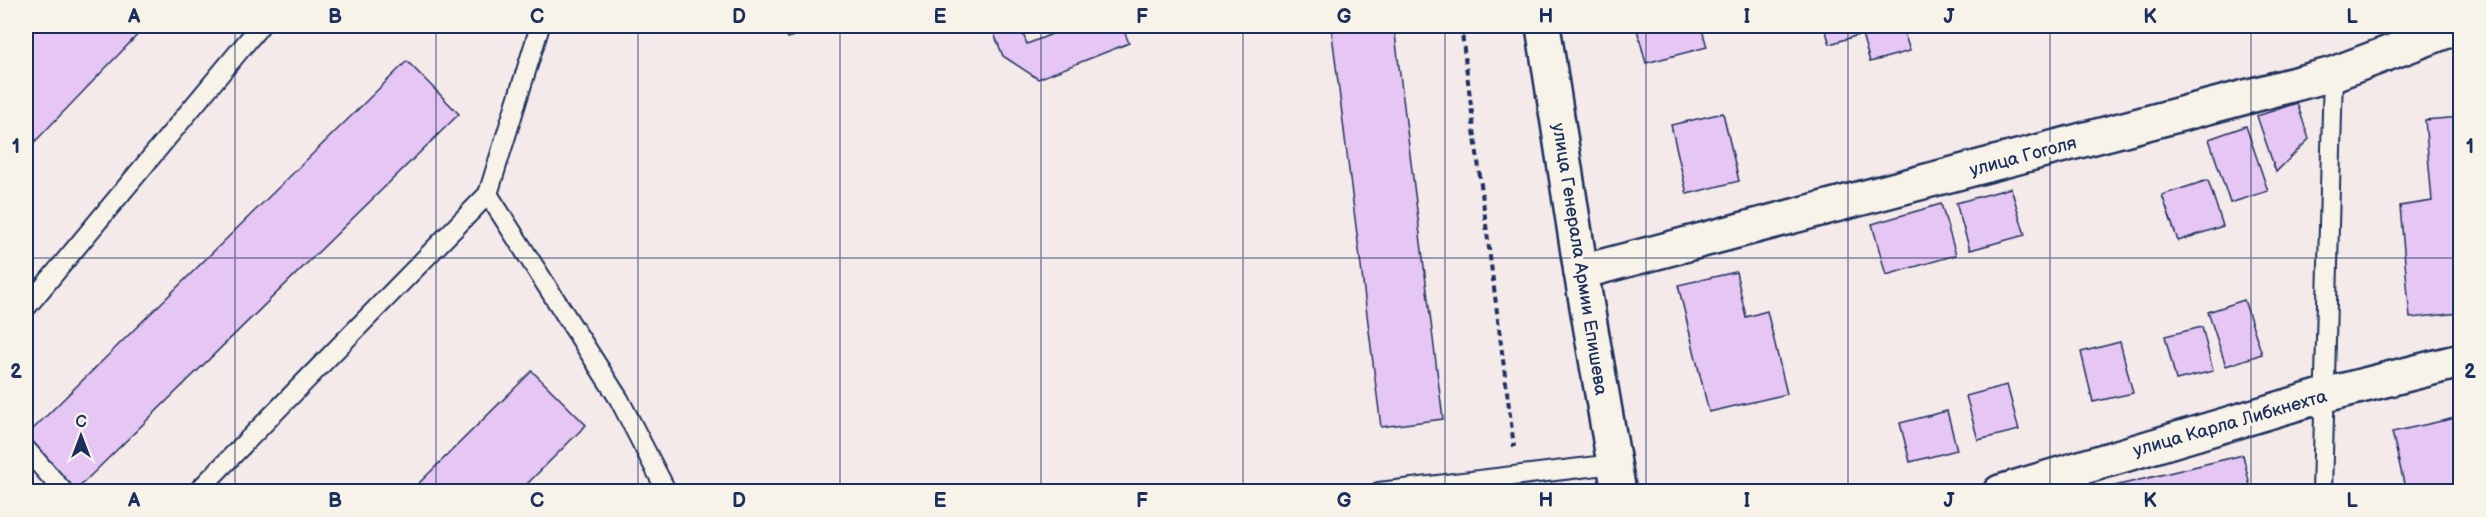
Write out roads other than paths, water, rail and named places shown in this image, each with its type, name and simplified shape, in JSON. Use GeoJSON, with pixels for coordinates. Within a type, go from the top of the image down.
{"type":"FeatureCollection","features":[{"type":"Feature","properties":{"kind":"street","name":"улица Генерала Армии Епишева"},"geometry":{"type":"LineString","coordinates":[[1543,26],[1581,272],[1617,478]]}},
{"type":"Feature","properties":{"kind":"street","name":"улица Гоголя"},"geometry":{"type":"LineString","coordinates":[[1581,272],[2333,74],[2460,26]]}},
{"type":"Feature","properties":{"kind":"street","name":"улица Карла Либкнехта"},"geometry":{"type":"LineString","coordinates":[[2000,492],[2325,395],[2460,361]]}},
{"type":"Feature","properties":{"kind":"lane"},"geometry":{"type":"LineString","coordinates":[[26,308],[260,26]]}},
{"type":"Feature","properties":{"kind":"lane"},"geometry":{"type":"LineString","coordinates":[[197,492],[488,194],[540,26]]}},
{"type":"Feature","properties":{"kind":"lane"},"geometry":{"type":"LineString","coordinates":[[2322,492],[2333,74]]}},
{"type":"Feature","properties":{"kind":"lane"},"geometry":{"type":"LineString","coordinates":[[488,194],[619,399],[667,492]]}},
{"type":"Feature","properties":{"kind":"lane"},"geometry":{"type":"LineString","coordinates":[[26,449],[64,492]]}},
{"type":"Feature","properties":{"kind":"lane"},"geometry":{"type":"LineString","coordinates":[[1379,492],[1512,475],[1617,478]]}}]}
